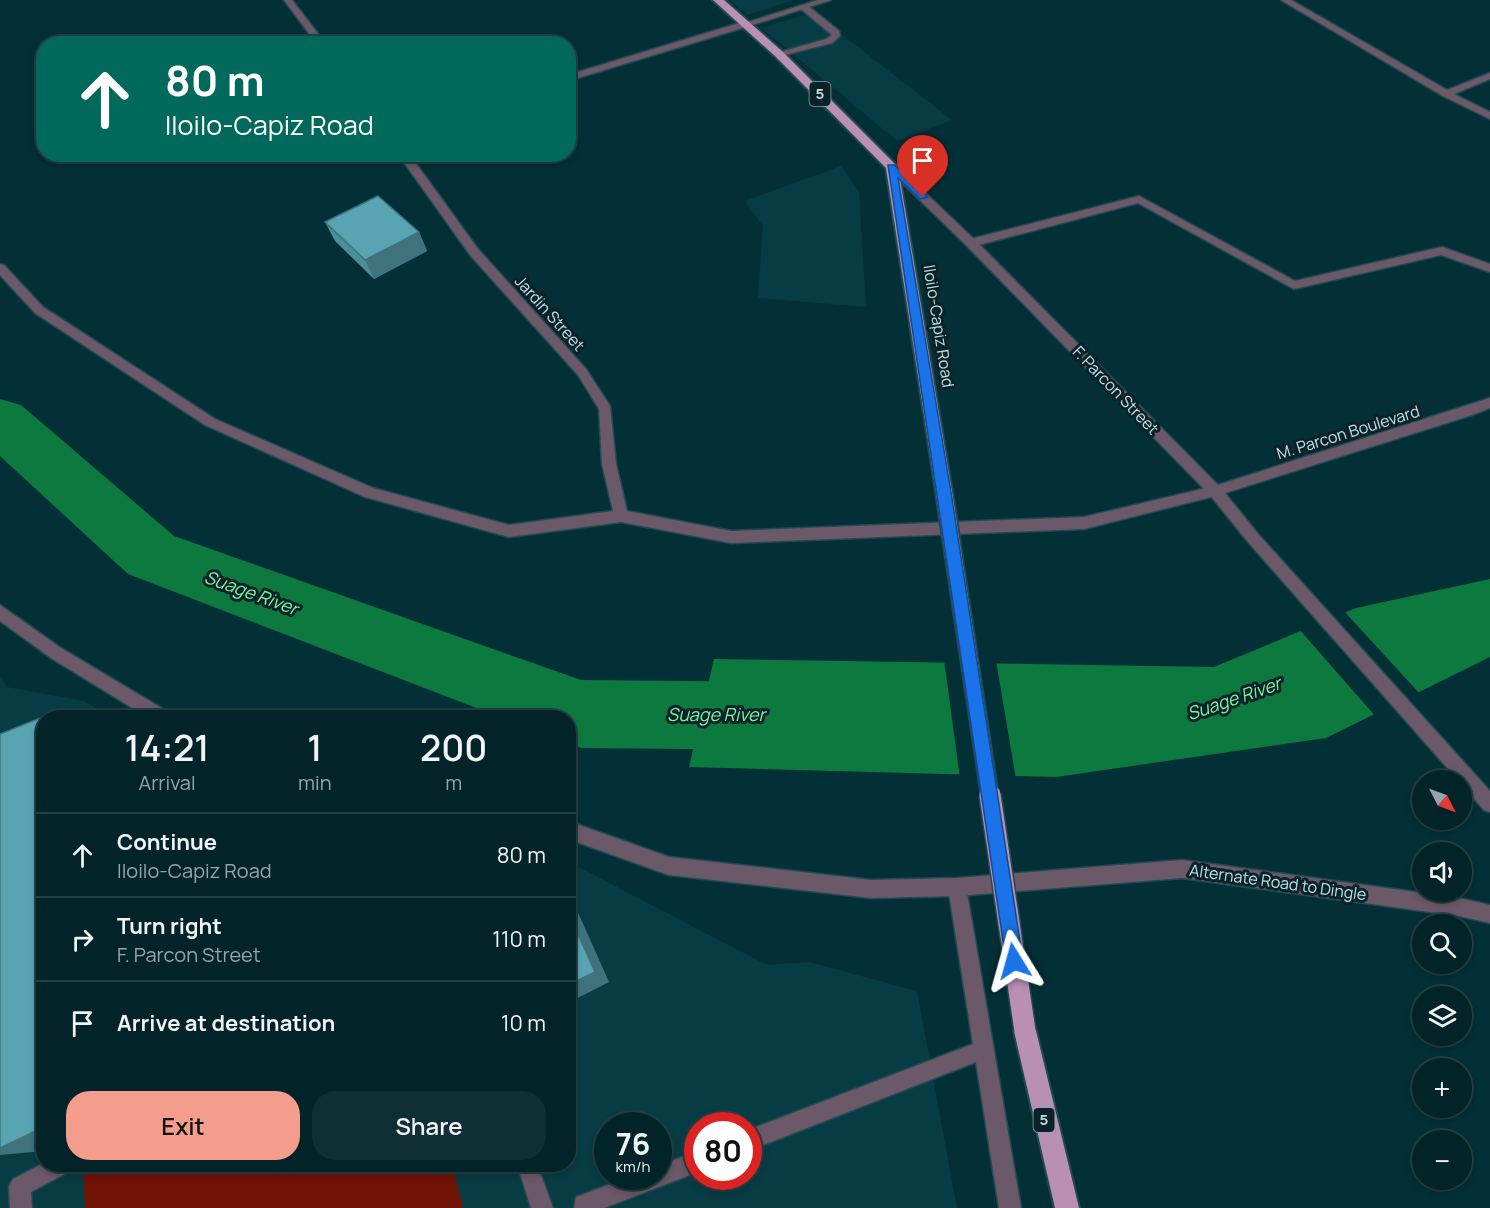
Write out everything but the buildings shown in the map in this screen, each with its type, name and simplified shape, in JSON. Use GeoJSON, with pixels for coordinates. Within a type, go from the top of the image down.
{"type":"FeatureCollection","features":[{"type":"Feature","properties":{"kind":"highway","name":"F. Parcon Street"},"geometry":{"type":"LineString","coordinates":[[718,0],[780,55],[892,166]]}},
{"type":"Feature","properties":{"kind":"highway","name":"Iloilo-Capiz Road"},"geometry":{"type":"LineString","coordinates":[[892,166],[944,492],[1025,1031],[1041,1109],[1067,1208]]}},
{"type":"Feature","properties":{"kind":"street"},"geometry":{"type":"LineString","coordinates":[[288,0],[316,36]]}},
{"type":"Feature","properties":{"kind":"street"},"geometry":{"type":"LineString","coordinates":[[576,76],[827,0]]}},
{"type":"Feature","properties":{"kind":"street"},"geometry":{"type":"LineString","coordinates":[[1285,0],[1446,94],[1490,116]]}},
{"type":"Feature","properties":{"kind":"street"},"geometry":{"type":"LineString","coordinates":[[780,55],[829,41],[836,36],[836,33],[804,7]]}},
{"type":"Feature","properties":{"kind":"street"},"geometry":{"type":"LineString","coordinates":[[1446,94],[1490,76]]}},
{"type":"Feature","properties":{"kind":"street","name":"Jardin Street"},"geometry":{"type":"LineString","coordinates":[[409,162],[474,252],[582,372],[605,409],[609,464],[621,516]]}},
{"type":"Feature","properties":{"kind":"street","name":"F. Parcon Street"},"geometry":{"type":"LineString","coordinates":[[892,166],[1215,491],[1253,538],[1490,804]]}},
{"type":"Feature","properties":{"kind":"street"},"geometry":{"type":"LineString","coordinates":[[971,243],[1139,199],[1294,285],[1442,251],[1490,268]]}},
{"type":"Feature","properties":{"kind":"street","name":"M. Parcon Boulevard"},"geometry":{"type":"LineString","coordinates":[[0,268],[39,310],[210,422],[287,455],[354,488],[509,531],[621,516],[731,537],[1084,524],[1215,491],[1467,412],[1490,402]]}},
{"type":"Feature","properties":{"kind":"street"},"geometry":{"type":"LineString","coordinates":[[0,612],[56,653],[150,710]]}},
{"type":"Feature","properties":{"kind":"street","name":"Alternate Road to Dingle"},"geometry":{"type":"LineString","coordinates":[[576,833],[669,866],[871,890],[957,887],[1182,869],[1459,907],[1490,914]]}},
{"type":"Feature","properties":{"kind":"street"},"geometry":{"type":"LineString","coordinates":[[957,887],[1010,1208]]}},
{"type":"Feature","properties":{"kind":"street"},"geometry":{"type":"LineString","coordinates":[[762,1136],[985,1049]]}},
{"type":"Feature","properties":{"kind":"street"},"geometry":{"type":"LineString","coordinates":[[582,1207],[684,1167]]}},
{"type":"Feature","properties":{"kind":"street"},"geometry":{"type":"LineString","coordinates":[[21,1208],[20,1186],[47,1172]]}},
{"type":"Feature","properties":{"kind":"street"},"geometry":{"type":"LineString","coordinates":[[530,1172],[542,1208]]}},
{"type":"Feature","properties":{"kind":"shaded area"},"geometry":{"type":"Polygon","coordinates":[[[729,0],[794,0],[747,15],[729,0]]]}},
{"type":"Feature","properties":{"kind":"shaded area"},"geometry":{"type":"Polygon","coordinates":[[[813,12],[952,120],[897,141],[762,28],[813,12]]]}},
{"type":"Feature","properties":{"kind":"shaded area"},"geometry":{"type":"Polygon","coordinates":[[[841,166],[859,192],[866,307],[758,298],[763,226],[745,201],[841,166]]]}},
{"type":"Feature","properties":{"kind":"shaded area"},"geometry":{"type":"Polygon","coordinates":[[[0,677],[7,687],[84,701],[100,710],[36,710],[36,1172],[576,1172],[576,866],[767,965],[809,962],[917,991],[957,1208],[0,1208],[0,677]]]}},
{"type":"Feature","properties":{"kind":"shaded area"},"geometry":{"type":"Polygon","coordinates":[[[83,1172],[454,1172],[463,1208],[85,1208],[83,1172]]]}},
{"type":"Feature","properties":{"kind":"water"},"geometry":{"type":"Polygon","coordinates":[[[1490,579],[1490,657],[1326,738],[1056,777],[689,767],[714,659],[1214,667],[1356,608],[1490,579]]]}},
{"type":"Feature","properties":{"kind":"pier"},"geometry":{"type":"Polygon","coordinates":[[[1343,610],[1421,695],[1376,717],[1299,629],[1343,610]]]}},
{"type":"Feature","properties":{"kind":"pier"},"geometry":{"type":"Polygon","coordinates":[[[944,660],[996,661],[1016,779],[960,778],[944,660]]]}},
{"type":"Feature","properties":{"kind":"waterway","name":"Suage River"},"geometry":{"type":"LineString","coordinates":[[0,421],[151,555],[570,710]]}},
{"type":"Feature","properties":{"kind":"waterway","name":"Suage River"},"geometry":{"type":"LineString","coordinates":[[576,712],[795,716]]}},
{"type":"Feature","properties":{"kind":"route"},"geometry":{"type":"LineString","coordinates":[[923,197],[892,166],[944,492],[1014,961]]}}]}
